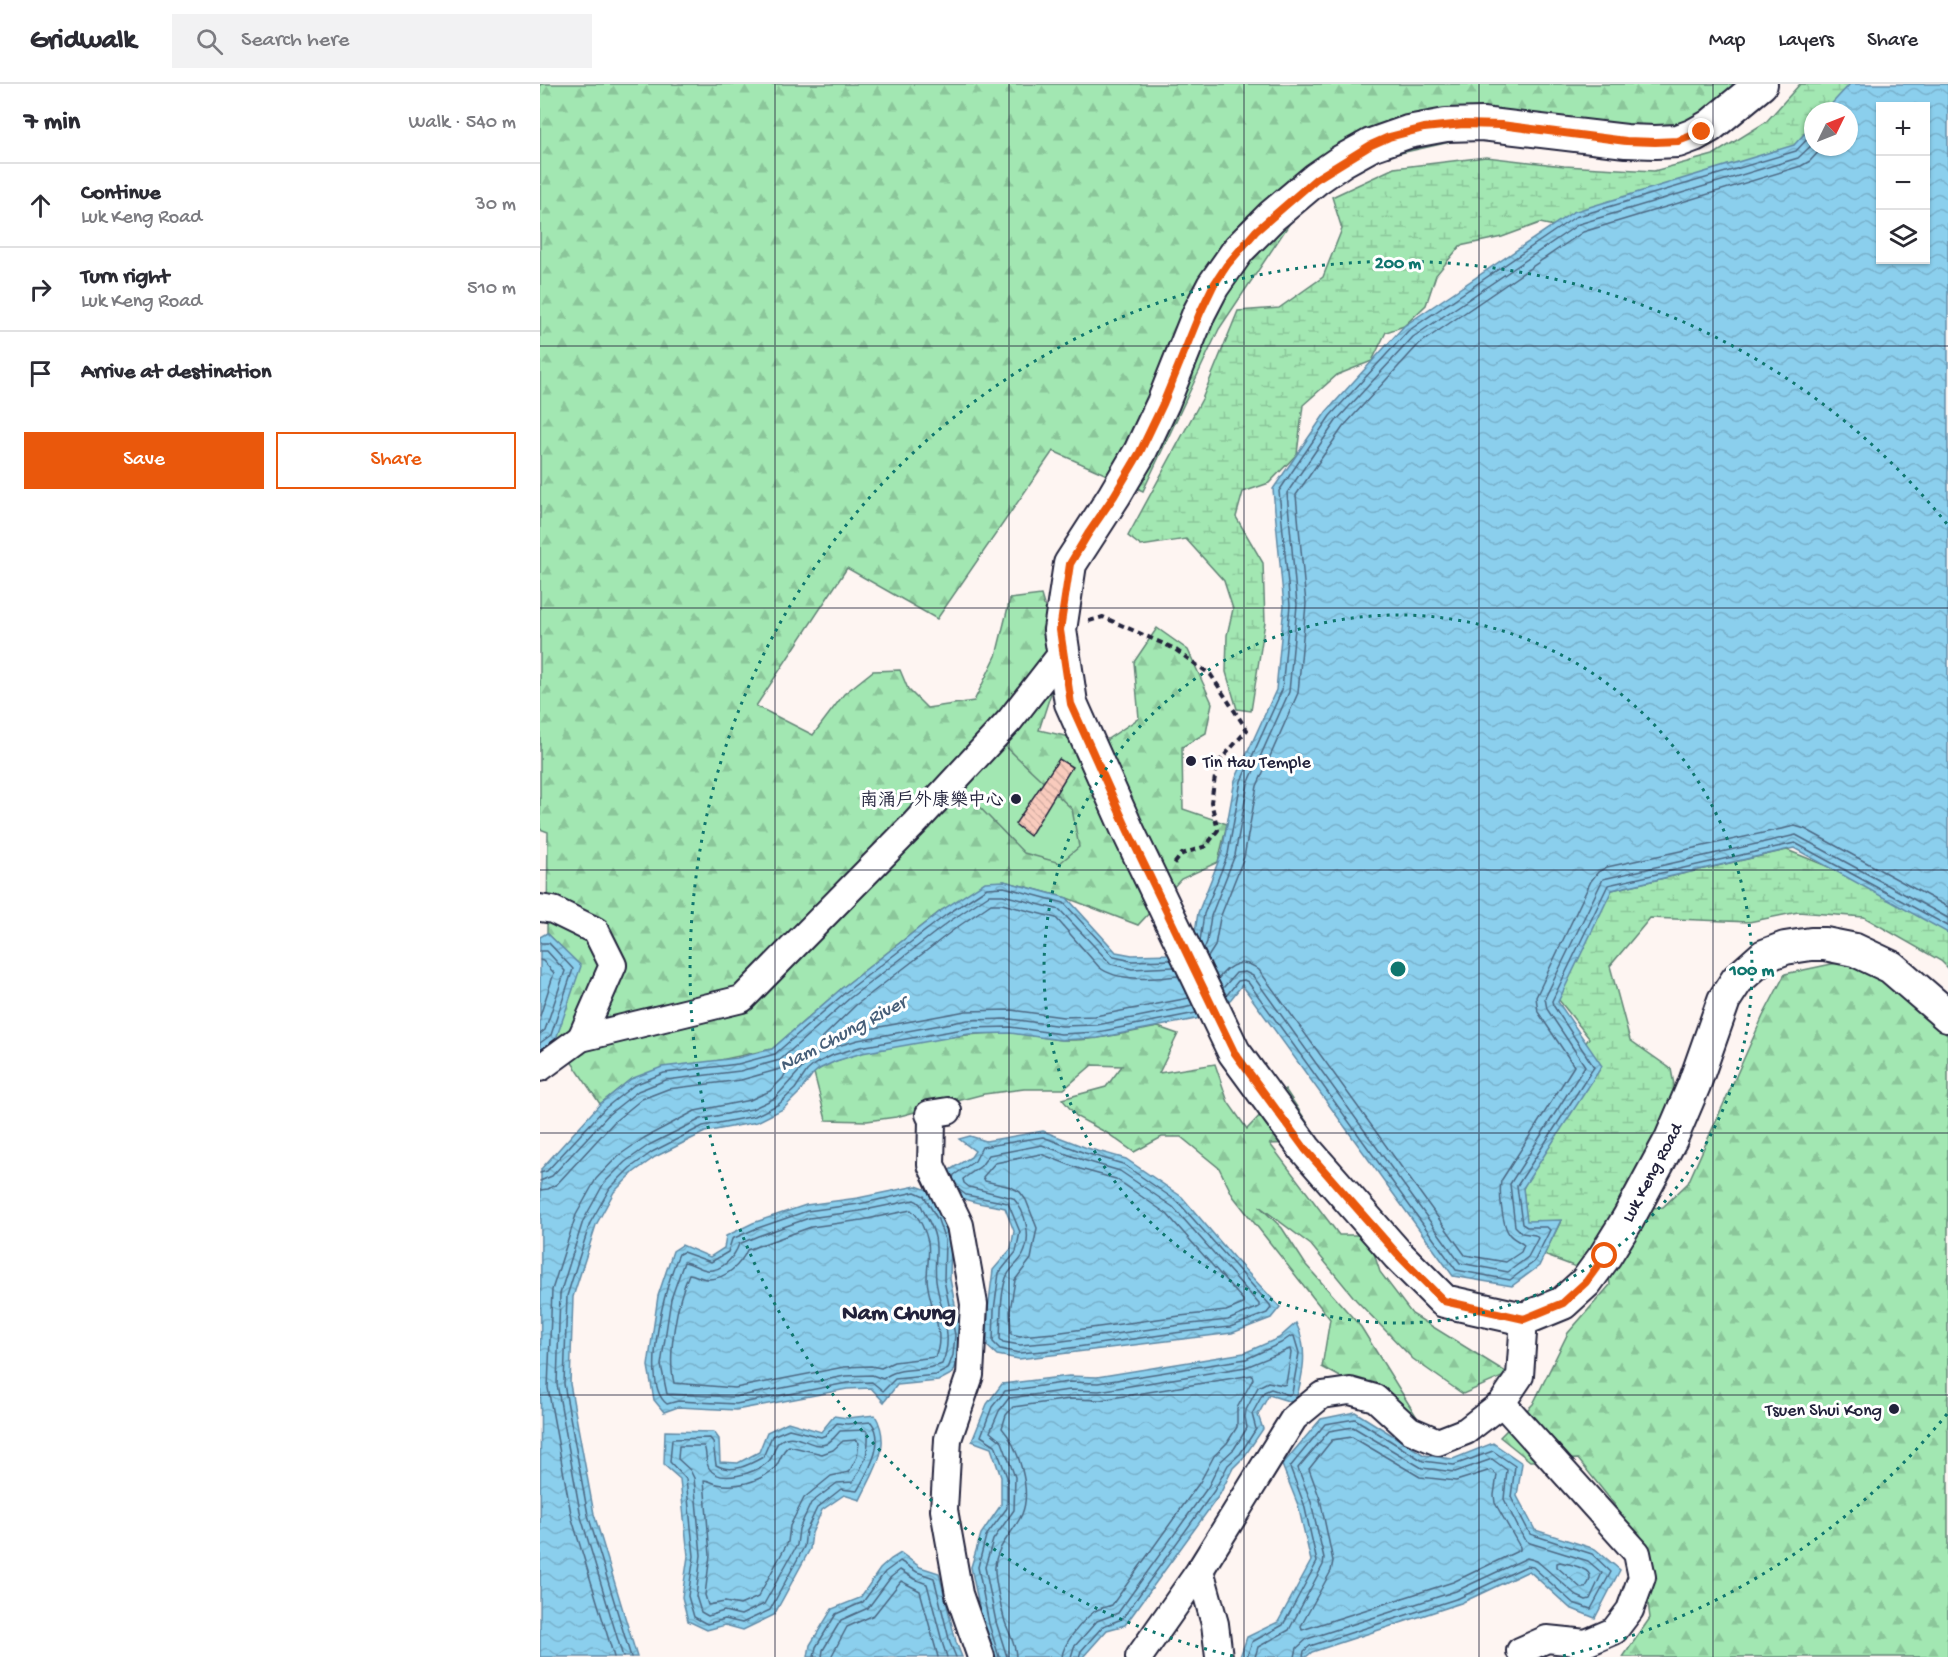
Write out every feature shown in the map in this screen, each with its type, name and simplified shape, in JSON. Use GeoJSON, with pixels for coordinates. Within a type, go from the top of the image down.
{"type":"FeatureCollection","features":[{"type":"Feature","properties":{"kind":"street"},"geometry":{"type":"LineString","coordinates":[[1139,1657],[1200,1570],[1294,1418],[1322,1395],[1350,1391],[1375,1398],[1410,1430],[1438,1442],[1466,1431],[1502,1403],[1520,1376],[1524,1319],[1444,1301],[1398,1255],[1305,1149],[1234,1052],[1071,704],[1061,641],[1070,564],[1140,452],[1213,286],[1227,265],[1256,231],[1316,179],[1355,153],[1389,137],[1446,125],[1501,125],[1626,141],[1678,141],[1710,126],[1761,84]]}},
{"type":"Feature","properties":{"kind":"street"},"geometry":{"type":"LineString","coordinates":[[540,1068],[581,1038],[742,999],[915,823],[1010,720],[1061,641]]}},
{"type":"Feature","properties":{"kind":"street"},"geometry":{"type":"LineString","coordinates":[[540,908],[553,910],[596,932],[613,965],[581,1038]]}},
{"type":"Feature","properties":{"kind":"street","name":"Luk Keng Road"},"geometry":{"type":"LineString","coordinates":[[1524,1319],[1563,1303],[1586,1282],[1605,1256],[1671,1139],[1694,1085],[1725,1000],[1737,980],[1757,961],[1773,952],[1797,945],[1825,944],[1855,950],[1891,967],[1948,1016]]}},
{"type":"Feature","properties":{"kind":"street"},"geometry":{"type":"LineString","coordinates":[[948,1111],[929,1114],[932,1120],[931,1165],[960,1225],[974,1304],[970,1375],[948,1439],[944,1510],[959,1594],[981,1657]]}},
{"type":"Feature","properties":{"kind":"street"},"geometry":{"type":"LineString","coordinates":[[1502,1403],[1637,1553],[1642,1578],[1630,1610],[1614,1631],[1586,1643],[1547,1640],[1520,1651]]}},
{"type":"Feature","properties":{"kind":"street"},"geometry":{"type":"LineString","coordinates":[[1200,1570],[1215,1624],[1219,1657]]}},
{"type":"Feature","properties":{"kind":"path"},"geometry":{"type":"LineString","coordinates":[[1061,641],[1103,617],[1173,648],[1211,675],[1246,730],[1217,764],[1211,802],[1218,830],[1206,846],[1182,854],[1168,872],[1152,880]]}},
{"type":"Feature","properties":{"kind":"green space"},"geometry":{"type":"Polygon","coordinates":[[[540,84],[1770,84],[1728,130],[1486,134],[1347,165],[1306,199],[1219,329],[1143,491],[1053,451],[937,619],[847,568],[756,706],[813,735],[844,694],[873,671],[900,670],[908,689],[927,708],[974,701],[996,656],[1010,599],[1041,595],[1061,662],[1039,730],[1100,744],[1139,718],[1134,662],[1157,628],[1188,650],[1212,703],[1206,733],[1182,747],[1183,809],[1227,824],[1218,862],[1181,879],[1138,925],[1067,898],[1004,881],[942,910],[842,988],[772,1049],[631,1079],[600,1104],[556,1039],[577,963],[547,933],[548,832],[540,829],[540,84]]]}},
{"type":"Feature","properties":{"kind":"green space"},"geometry":{"type":"Polygon","coordinates":[[[1800,84],[1851,84],[1836,102],[1804,102],[1804,140],[1789,158],[1587,233],[1540,223],[1502,237],[1460,246],[1436,275],[1426,305],[1404,326],[1386,332],[1372,361],[1337,375],[1303,405],[1297,454],[1269,483],[1243,492],[1236,517],[1263,563],[1265,622],[1251,711],[1237,709],[1226,672],[1227,635],[1233,609],[1224,581],[1186,539],[1141,546],[1128,536],[1202,399],[1238,311],[1279,308],[1323,277],[1342,229],[1332,197],[1394,168],[1486,157],[1564,166],[1654,171],[1713,155],[1766,122],[1800,84]]]}},
{"type":"Feature","properties":{"kind":"green space","name":"南涌戶外康樂中心"},"geometry":{"type":"Polygon","coordinates":[[[1001,742],[1072,809],[1079,847],[1060,863],[1024,853],[959,786],[1001,742]]]}},
{"type":"Feature","properties":{"kind":"green space"},"geometry":{"type":"Polygon","coordinates":[[[1787,850],[1948,915],[1948,968],[1941,961],[1864,917],[1798,912],[1749,922],[1650,918],[1610,966],[1630,1040],[1671,1069],[1681,1122],[1579,1268],[1544,1255],[1561,1221],[1527,1227],[1523,1189],[1571,1066],[1589,1038],[1555,995],[1612,890],[1787,850]]]}},
{"type":"Feature","properties":{"kind":"green space"},"geometry":{"type":"Polygon","coordinates":[[[1855,959],[1948,1036],[1948,1657],[1623,1657],[1650,1618],[1641,1545],[1614,1504],[1578,1459],[1530,1461],[1500,1437],[1533,1404],[1568,1333],[1610,1285],[1602,1212],[1663,1207],[1688,1183],[1763,1016],[1785,974],[1855,959]]]}},
{"type":"Feature","properties":{"kind":"green space"},"geometry":{"type":"Polygon","coordinates":[[[1158,1027],[1178,1034],[1159,1073],[1215,1064],[1228,1102],[1247,1129],[1285,1089],[1320,1142],[1270,1144],[1339,1235],[1368,1235],[1380,1272],[1412,1314],[1509,1374],[1463,1394],[1413,1359],[1356,1300],[1311,1245],[1259,1206],[1282,1228],[1306,1265],[1361,1327],[1418,1419],[1322,1367],[1330,1319],[1233,1196],[1219,1168],[1181,1137],[1162,1137],[1134,1152],[1107,1133],[1077,1117],[1062,1099],[1106,1087],[1122,1066],[1092,1065],[1064,1089],[1024,1089],[984,1094],[896,1117],[867,1121],[826,1120],[814,1073],[829,1064],[878,1049],[965,1035],[1008,1033],[1075,1040],[1158,1027]]]}},
{"type":"Feature","properties":{"kind":"water","name":"Nam Chung River"},"geometry":{"type":"Polygon","coordinates":[[[1850,84],[1948,84],[1948,933],[1794,848],[1612,890],[1558,1002],[1602,1066],[1523,1188],[1527,1221],[1561,1220],[1539,1266],[1512,1286],[1453,1276],[1242,985],[1218,1010],[1196,1019],[1098,1038],[1061,1040],[1010,1033],[969,1034],[862,1053],[819,1069],[783,1109],[757,1122],[705,1132],[655,1157],[634,1172],[614,1192],[596,1225],[573,1297],[570,1384],[594,1514],[637,1657],[540,1657],[541,1169],[600,1104],[631,1079],[662,1067],[737,1058],[772,1049],[842,988],[942,910],[985,882],[1004,881],[1067,898],[1116,952],[1132,955],[1173,954],[1194,938],[1198,913],[1222,852],[1235,780],[1276,690],[1284,606],[1273,489],[1326,412],[1404,326],[1573,212],[1794,145],[1804,134],[1804,156],[1858,156],[1858,102],[1833,102],[1850,84]]]}},
{"type":"Feature","properties":{"kind":"water"},"geometry":{"type":"Polygon","coordinates":[[[547,933],[581,966],[556,1039],[540,1050],[540,937],[547,933]]]}},
{"type":"Feature","properties":{"kind":"water"},"geometry":{"type":"Polygon","coordinates":[[[1043,1131],[1087,1148],[1126,1159],[1182,1197],[1280,1307],[1271,1318],[1232,1333],[1019,1359],[997,1355],[987,1346],[988,1309],[993,1270],[1011,1249],[1014,1231],[1005,1208],[966,1200],[951,1190],[948,1171],[971,1157],[975,1151],[959,1139],[970,1136],[986,1141],[1043,1131]]]}},
{"type":"Feature","properties":{"kind":"water"},"geometry":{"type":"Polygon","coordinates":[[[916,1186],[928,1190],[943,1217],[951,1239],[950,1279],[961,1335],[959,1357],[953,1373],[938,1381],[897,1385],[884,1402],[871,1388],[847,1389],[736,1410],[678,1407],[664,1412],[654,1400],[648,1366],[658,1296],[673,1251],[682,1245],[710,1257],[724,1248],[726,1236],[753,1223],[806,1205],[858,1198],[916,1186]]]}},
{"type":"Feature","properties":{"kind":"water"},"geometry":{"type":"Polygon","coordinates":[[[1296,1323],[1304,1353],[1295,1403],[1269,1395],[1258,1415],[1263,1429],[1244,1457],[1233,1468],[1220,1494],[1125,1625],[1107,1630],[1083,1657],[994,1657],[983,1626],[971,1567],[981,1534],[1001,1505],[1001,1477],[991,1448],[972,1441],[987,1404],[1002,1384],[1069,1376],[1097,1377],[1244,1353],[1279,1338],[1296,1323]]]}},
{"type":"Feature","properties":{"kind":"water"},"geometry":{"type":"Polygon","coordinates":[[[1355,1412],[1424,1455],[1453,1459],[1493,1443],[1522,1463],[1517,1496],[1535,1530],[1595,1549],[1620,1570],[1595,1618],[1570,1608],[1529,1571],[1461,1603],[1312,1652],[1306,1657],[1240,1657],[1247,1637],[1278,1622],[1311,1561],[1298,1505],[1282,1465],[1321,1419],[1355,1412]]]}},
{"type":"Feature","properties":{"kind":"water"},"geometry":{"type":"Polygon","coordinates":[[[875,1415],[880,1427],[882,1449],[860,1500],[844,1495],[822,1510],[812,1533],[810,1549],[774,1615],[743,1630],[725,1625],[707,1630],[688,1621],[682,1597],[688,1556],[680,1479],[664,1465],[665,1431],[714,1432],[719,1439],[720,1462],[738,1463],[759,1452],[767,1432],[788,1422],[821,1432],[834,1416],[847,1418],[875,1415]]]}},
{"type":"Feature","properties":{"kind":"water"},"geometry":{"type":"Polygon","coordinates":[[[901,1553],[920,1567],[939,1573],[956,1642],[962,1657],[808,1657],[810,1645],[832,1609],[860,1598],[880,1569],[901,1553]]]}},
{"type":"Feature","properties":{"kind":"building"},"geometry":{"type":"Polygon","coordinates":[[[1059,759],[1072,767],[1030,836],[1015,824],[1059,759]]]}},
{"type":"Feature","properties":{"kind":"place","name":"Tin Hau Temple"},"geometry":{"type":"Point","coordinates":[1191,761]}},
{"type":"Feature","properties":{"kind":"place","name":"南涌戶外康樂中心"},"geometry":{"type":"Point","coordinates":[1016,799]}},
{"type":"Feature","properties":{"kind":"place","name":"Tsuen Shui Kong"},"geometry":{"type":"Point","coordinates":[1894,1409]}},
{"type":"Feature","properties":{"kind":"district","name":"Nam Chung"},"geometry":{"type":"Point","coordinates":[899,1311]}},
{"type":"Feature","properties":{"kind":"route"},"geometry":{"type":"LineString","coordinates":[[1605,1256],[1586,1282],[1563,1303],[1524,1319],[1444,1301],[1398,1255],[1305,1149],[1234,1052],[1128,831],[1071,704],[1060,630],[1070,564],[1140,452],[1213,286],[1239,249],[1299,192],[1355,153],[1389,137],[1424,128],[1463,124],[1501,125],[1626,141],[1655,142],[1678,141],[1702,132]]}}]}
